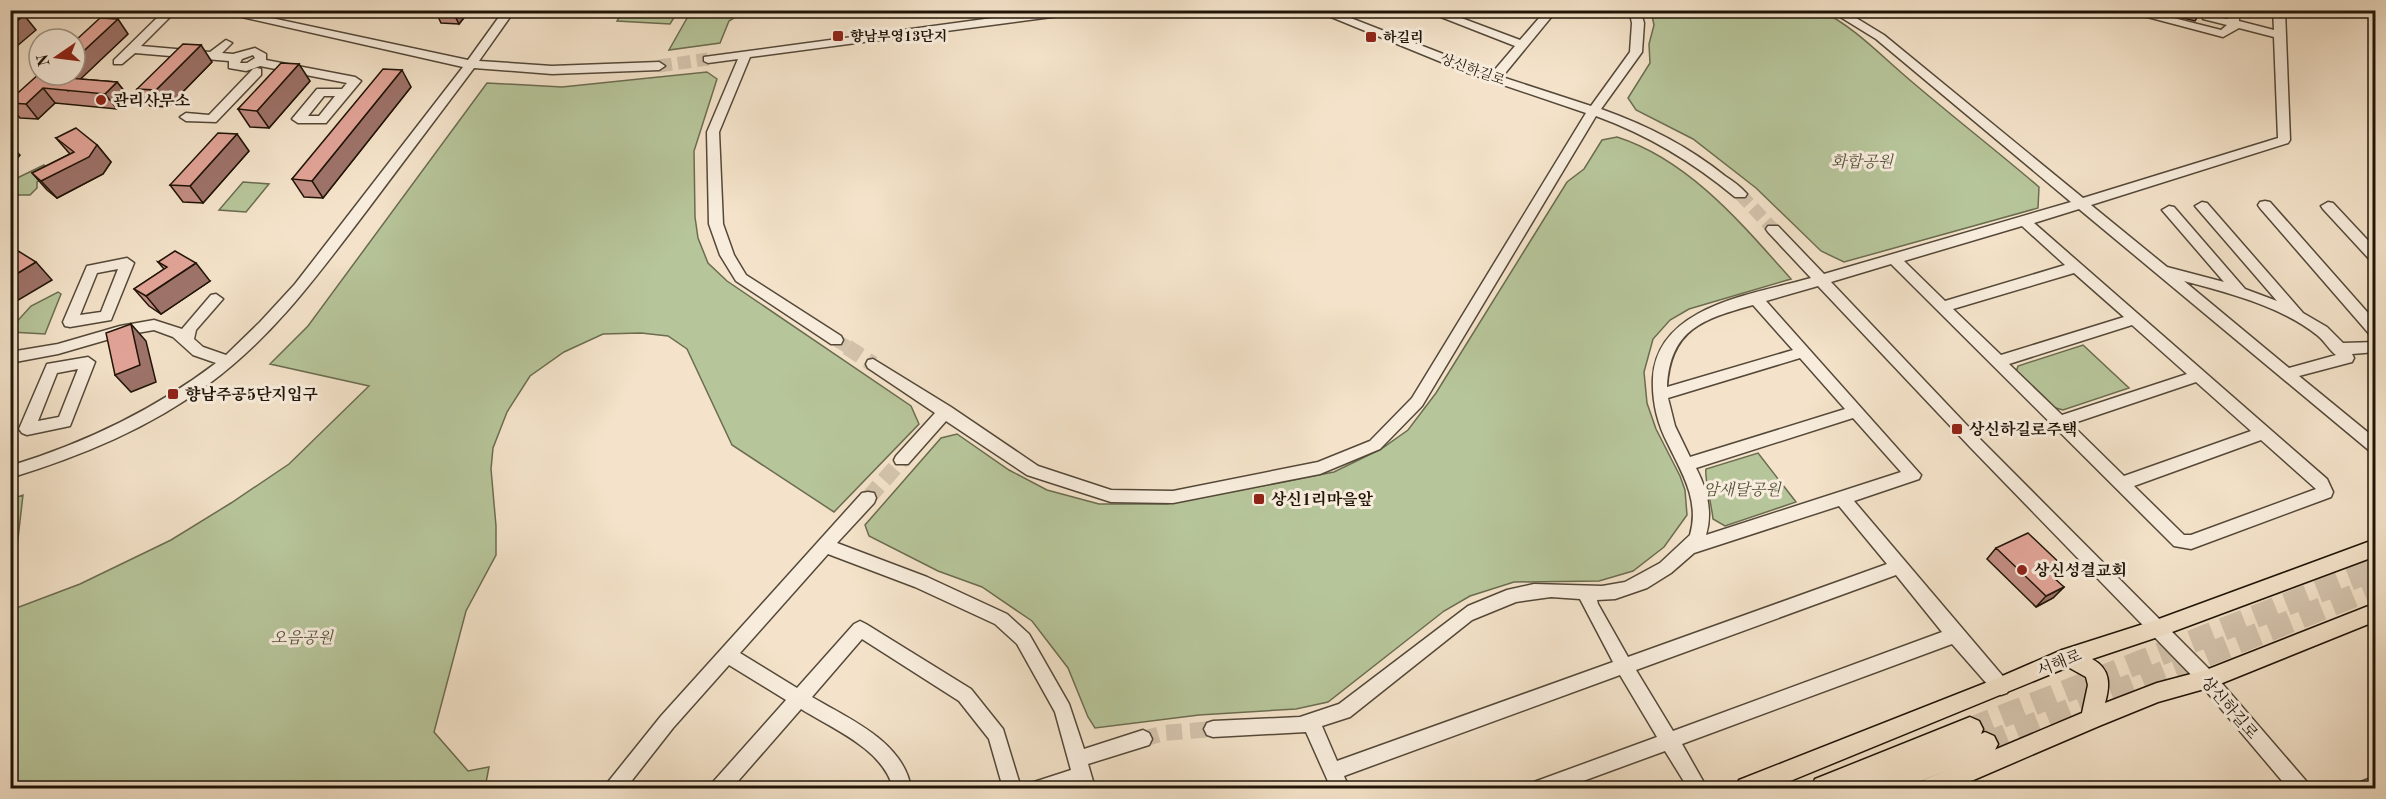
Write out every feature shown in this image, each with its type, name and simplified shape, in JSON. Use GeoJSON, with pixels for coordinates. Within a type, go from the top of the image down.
{"type":"FeatureCollection","features":[{"type":"Feature","properties":{"kind":"highway"},"geometry":{"type":"LineString","coordinates":[[1824,789],[1978,737],[1873,789]]}},
{"type":"Feature","properties":{"kind":"main road","name":"서해로"},"geometry":{"type":"LineString","coordinates":[[1747,789],[2001,687],[2069,657],[2157,628],[2376,547]]}},
{"type":"Feature","properties":{"kind":"main road"},"geometry":{"type":"LineString","coordinates":[[1930,789],[2091,719],[2157,693],[2207,680],[2376,612]]}},
{"type":"Feature","properties":{"kind":"main road"},"geometry":{"type":"LineString","coordinates":[[2069,657],[2095,671],[2099,685],[2091,719]]}},
{"type":"Feature","properties":{"kind":"street"},"geometry":{"type":"LineString","coordinates":[[118,62],[172,10]]}},
{"type":"Feature","properties":{"kind":"street"},"geometry":{"type":"LineString","coordinates":[[216,10],[471,64],[552,70],[659,66]]}},
{"type":"Feature","properties":{"kind":"street"},"geometry":{"type":"LineString","coordinates":[[10,472],[47,462],[120,431],[228,361],[272,321],[305,282],[510,10]]}},
{"type":"Feature","properties":{"kind":"street"},"geometry":{"type":"LineString","coordinates":[[708,59],[1082,10]]}},
{"type":"Feature","properties":{"kind":"street","name":"상신하길로"},"geometry":{"type":"LineString","coordinates":[[1319,10],[1494,78],[1594,110],[1673,146],[1708,168],[1740,194]]}},
{"type":"Feature","properties":{"kind":"street"},"geometry":{"type":"LineString","coordinates":[[1428,10],[1522,45]]}},
{"type":"Feature","properties":{"kind":"street"},"geometry":{"type":"LineString","coordinates":[[873,364],[1033,471],[1111,496],[1184,495],[1320,468],[1376,445],[1416,402],[1594,110],[1636,52],[1638,23],[1634,10]]}},
{"type":"Feature","properties":{"kind":"street"},"geometry":{"type":"LineString","coordinates":[[1834,10],[1880,37],[2376,448]]}},
{"type":"Feature","properties":{"kind":"street"},"geometry":{"type":"LineString","coordinates":[[2126,10],[2216,34],[2229,33],[2233,24],[2234,11],[2230,10]]}},
{"type":"Feature","properties":{"kind":"street"},"geometry":{"type":"LineString","coordinates":[[1213,729],[1300,724],[1344,711],[1466,615],[1488,603],[1535,591],[1606,593],[1627,588],[1666,566],[1698,538],[1701,502],[1689,464],[1669,432],[1660,395],[1660,362],[1666,348],[1677,334],[1706,315],[1756,299],[2081,204],[2284,140],[2279,10]]}},
{"type":"Feature","properties":{"kind":"street"},"geometry":{"type":"LineString","coordinates":[[1494,78],[1549,11]]}},
{"type":"Feature","properties":{"kind":"street"},"geometry":{"type":"LineString","coordinates":[[2208,13],[2233,24],[2280,35]]}},
{"type":"Feature","properties":{"kind":"street"},"geometry":{"type":"LineString","coordinates":[[213,56],[226,43]]}},
{"type":"Feature","properties":{"kind":"street"},"geometry":{"type":"LineString","coordinates":[[132,49],[213,56],[237,63]]}},
{"type":"Feature","properties":{"kind":"street"},"geometry":{"type":"LineString","coordinates":[[186,117],[212,119],[246,84],[258,67],[262,56],[255,51],[237,63],[226,79]]}},
{"type":"Feature","properties":{"kind":"street"},"geometry":{"type":"LineString","coordinates":[[745,55],[713,132],[716,224],[727,255],[741,278],[836,340]]}},
{"type":"Feature","properties":{"kind":"street"},"geometry":{"type":"LineString","coordinates":[[258,67],[282,67],[354,81],[344,93]]}},
{"type":"Feature","properties":{"kind":"street"},"geometry":{"type":"LineString","coordinates":[[246,84],[267,82],[282,67]]}},
{"type":"Feature","properties":{"kind":"street"},"geometry":{"type":"LineString","coordinates":[[2202,206],[2302,321]]}},
{"type":"Feature","properties":{"kind":"street"},"geometry":{"type":"LineString","coordinates":[[2265,206],[2376,332]]}},
{"type":"Feature","properties":{"kind":"street"},"geometry":{"type":"LineString","coordinates":[[2328,206],[2376,258]]}},
{"type":"Feature","properties":{"kind":"street"},"geometry":{"type":"LineString","coordinates":[[2169,210],[2241,294]]}},
{"type":"Feature","properties":{"kind":"street"},"geometry":{"type":"LineString","coordinates":[[1893,258],[2172,535],[2187,542],[2325,492],[2321,484],[2024,221]]}},
{"type":"Feature","properties":{"kind":"street","name":"상신하길로"},"geometry":{"type":"LineString","coordinates":[[1773,229],[1975,443],[2207,680],[2300,789]]}},
{"type":"Feature","properties":{"kind":"street"},"geometry":{"type":"LineString","coordinates":[[88,362],[52,368],[27,429],[66,422],[88,362],[98,338],[126,263],[90,268],[70,322],[106,316]]}},
{"type":"Feature","properties":{"kind":"street"},"geometry":{"type":"LineString","coordinates":[[1942,308],[2076,267]]}},
{"type":"Feature","properties":{"kind":"street"},"geometry":{"type":"LineString","coordinates":[[2161,270],[2241,294],[2302,321],[2322,332],[2347,358],[2286,374]]}},
{"type":"Feature","properties":{"kind":"street"},"geometry":{"type":"LineString","coordinates":[[186,340],[189,328],[216,299]]}},
{"type":"Feature","properties":{"kind":"street"},"geometry":{"type":"LineString","coordinates":[[1688,548],[1913,475],[1756,299]]}},
{"type":"Feature","properties":{"kind":"street"},"geometry":{"type":"LineString","coordinates":[[1997,362],[2134,319]]}},
{"type":"Feature","properties":{"kind":"street"},"geometry":{"type":"LineString","coordinates":[[10,358],[58,350],[120,331],[154,326],[172,330],[198,351],[228,361]]}},
{"type":"Feature","properties":{"kind":"street"},"geometry":{"type":"LineString","coordinates":[[2338,349],[2376,347]]}},
{"type":"Feature","properties":{"kind":"street"},"geometry":{"type":"LineString","coordinates":[[1660,395],[1803,352]]}},
{"type":"Feature","properties":{"kind":"street"},"geometry":{"type":"LineString","coordinates":[[2058,422],[2198,376]]}},
{"type":"Feature","properties":{"kind":"street"},"geometry":{"type":"LineString","coordinates":[[902,460],[946,411]]}},
{"type":"Feature","properties":{"kind":"street"},"geometry":{"type":"LineString","coordinates":[[1689,464],[1856,411]]}},
{"type":"Feature","properties":{"kind":"street"},"geometry":{"type":"LineString","coordinates":[[2120,484],[2263,433]]}},
{"type":"Feature","properties":{"kind":"street"},"geometry":{"type":"LineString","coordinates":[[615,789],[667,722],[868,498]]}},
{"type":"Feature","properties":{"kind":"street"},"geometry":{"type":"LineString","coordinates":[[1842,498],[2001,687]]}},
{"type":"Feature","properties":{"kind":"street"},"geometry":{"type":"LineString","coordinates":[[826,546],[921,582],[1000,619],[1023,639],[1063,710],[1082,774]]}},
{"type":"Feature","properties":{"kind":"street"},"geometry":{"type":"LineString","coordinates":[[1333,771],[1899,567]]}},
{"type":"Feature","properties":{"kind":"street"},"geometry":{"type":"LineString","coordinates":[[1586,592],[1590,606],[1624,666],[1698,789]]}},
{"type":"Feature","properties":{"kind":"street"},"geometry":{"type":"LineString","coordinates":[[720,789],[860,629],[965,695],[997,735],[1012,789]]}},
{"type":"Feature","properties":{"kind":"street"},"geometry":{"type":"LineString","coordinates":[[1541,789],[1955,635]]}},
{"type":"Feature","properties":{"kind":"street"},"geometry":{"type":"LineString","coordinates":[[727,655],[875,745],[899,775],[902,789]]}},
{"type":"Feature","properties":{"kind":"street"},"geometry":{"type":"LineString","coordinates":[[1310,721],[1341,789]]}},
{"type":"Feature","properties":{"kind":"street"},"geometry":{"type":"LineString","coordinates":[[1041,789],[1082,774],[1143,739]]}},
{"type":"Feature","properties":{"kind":"street"},"geometry":{"type":"LineString","coordinates":[[2368,789],[2376,785]]}},
{"type":"Feature","properties":{"kind":"green space","name":"화합공원"},"geometry":{"type":"Polygon","coordinates":[[[1820,10],[1857,34],[2039,187],[2038,208],[1844,262],[1821,251],[1756,188],[1693,139],[1636,110],[1628,98],[1650,63],[1649,44],[1654,25],[1651,11],[1820,10]]]}},
{"type":"Feature","properties":{"kind":"green space"},"geometry":{"type":"Polygon","coordinates":[[[623,11],[678,11],[670,24],[617,21],[623,11]]]}},
{"type":"Feature","properties":{"kind":"green space"},"geometry":{"type":"Polygon","coordinates":[[[691,11],[745,11],[729,21],[720,43],[669,50],[691,11]]]}},
{"type":"Feature","properties":{"kind":"green space","name":"오음공원"},"geometry":{"type":"Polygon","coordinates":[[[707,72],[717,79],[694,151],[695,217],[698,238],[708,263],[727,281],[911,406],[919,424],[834,512],[732,445],[687,349],[668,336],[641,333],[603,334],[564,352],[530,376],[507,412],[493,448],[491,469],[496,555],[466,611],[434,732],[468,771],[489,767],[485,788],[11,788],[11,610],[80,584],[171,540],[231,503],[289,464],[369,386],[270,364],[308,326],[487,83],[562,87],[707,72]]]}},
{"type":"Feature","properties":{"kind":"green space"},"geometry":{"type":"Polygon","coordinates":[[[1617,137],[1643,147],[1668,161],[1691,178],[1733,216],[1791,279],[1689,309],[1670,320],[1653,339],[1644,372],[1647,403],[1656,429],[1685,490],[1687,515],[1664,547],[1633,571],[1599,581],[1514,582],[1470,596],[1444,611],[1328,702],[1296,709],[1199,715],[1095,728],[1088,717],[1068,668],[1032,621],[982,587],[938,571],[869,536],[865,525],[941,438],[957,434],[1009,470],[1047,490],[1099,504],[1167,504],[1334,472],[1381,449],[1408,430],[1436,393],[1567,182],[1584,169],[1602,140],[1617,137]]]}},
{"type":"Feature","properties":{"kind":"green space"},"geometry":{"type":"Polygon","coordinates":[[[44,165],[52,172],[37,182],[37,188],[30,195],[11,195],[11,181],[44,165]]]}},
{"type":"Feature","properties":{"kind":"green space"},"geometry":{"type":"Polygon","coordinates":[[[243,182],[269,184],[246,212],[219,210],[243,182]]]}},
{"type":"Feature","properties":{"kind":"green space"},"geometry":{"type":"Polygon","coordinates":[[[58,292],[61,294],[45,334],[11,332],[11,328],[31,306],[58,292]]]}},
{"type":"Feature","properties":{"kind":"green space"},"geometry":{"type":"Polygon","coordinates":[[[2083,345],[2129,388],[2063,410],[2052,407],[2016,372],[2018,366],[2083,345]]]}},
{"type":"Feature","properties":{"kind":"green space","name":"암새달공원"},"geometry":{"type":"Polygon","coordinates":[[[1758,453],[1796,502],[1725,526],[1713,519],[1706,469],[1758,453]]]}},
{"type":"Feature","properties":{"kind":"green space"},"geometry":{"type":"Polygon","coordinates":[[[23,495],[11,599],[11,499],[23,495]]]}},
{"type":"Feature","properties":{"kind":"building"},"geometry":{"type":"Polygon","coordinates":[[[10,14],[24,15],[10,27],[10,14]]]}},
{"type":"Feature","properties":{"kind":"building"},"geometry":{"type":"Polygon","coordinates":[[[100,18],[118,19],[87,48],[87,30],[100,18]]]}},
{"type":"Feature","properties":{"kind":"building"},"geometry":{"type":"Polygon","coordinates":[[[183,44],[201,45],[156,90],[137,89],[183,44]]]}},
{"type":"Feature","properties":{"kind":"building"},"geometry":{"type":"Polygon","coordinates":[[[281,63],[299,64],[257,111],[238,109],[281,63]]]}},
{"type":"Feature","properties":{"kind":"building"},"geometry":{"type":"Polygon","coordinates":[[[383,69],[402,70],[312,181],[292,179],[383,69]]]}},
{"type":"Feature","properties":{"kind":"building"},"geometry":{"type":"Polygon","coordinates":[[[87,80],[117,82],[105,94],[43,88],[26,104],[10,103],[10,100],[27,85],[27,87],[87,87],[87,80]]]}},
{"type":"Feature","properties":{"kind":"building"},"geometry":{"type":"Polygon","coordinates":[[[76,128],[97,145],[89,157],[41,181],[32,173],[74,152],[56,138],[76,128]]]}},
{"type":"Feature","properties":{"kind":"building"},"geometry":{"type":"Polygon","coordinates":[[[218,133],[237,134],[190,186],[170,185],[218,133]]]}},
{"type":"Feature","properties":{"kind":"building"},"geometry":{"type":"Polygon","coordinates":[[[10,246],[36,262],[10,278],[10,246]]]}},
{"type":"Feature","properties":{"kind":"building"},"geometry":{"type":"Polygon","coordinates":[[[175,251],[196,263],[146,296],[134,289],[167,267],[158,262],[175,251]]]}},
{"type":"Feature","properties":{"kind":"building"},"geometry":{"type":"Polygon","coordinates":[[[131,324],[140,365],[115,375],[106,333],[131,324]]]}},
{"type":"Feature","properties":{"kind":"building"},"geometry":{"type":"Polygon","coordinates":[[[2028,533],[2067,570],[2053,577],[2064,587],[2046,596],[1996,548],[2028,533]]]}},
{"type":"Feature","properties":{"kind":"tunnel"},"geometry":{"type":"LineString","coordinates":[[659,66],[708,59]]}},
{"type":"Feature","properties":{"kind":"tunnel"},"geometry":{"type":"LineString","coordinates":[[1740,194],[1773,229]]}},
{"type":"Feature","properties":{"kind":"tunnel"},"geometry":{"type":"LineString","coordinates":[[836,340],[849,348]]}},
{"type":"Feature","properties":{"kind":"tunnel"},"geometry":{"type":"LineString","coordinates":[[847,347],[873,364]]}},
{"type":"Feature","properties":{"kind":"tunnel"},"geometry":{"type":"LineString","coordinates":[[868,498],[902,460]]}},
{"type":"Feature","properties":{"kind":"tunnel"},"geometry":{"type":"LineString","coordinates":[[1970,729],[2376,569]]}},
{"type":"Feature","properties":{"kind":"tunnel"},"geometry":{"type":"LineString","coordinates":[[1985,744],[2376,587]]}},
{"type":"Feature","properties":{"kind":"tunnel"},"geometry":{"type":"LineString","coordinates":[[1143,739],[1164,733],[1213,729]]}},
{"type":"Feature","properties":{"kind":"place","name":"향남부영13단지"},"geometry":{"type":"Point","coordinates":[838,36]}},
{"type":"Feature","properties":{"kind":"place","name":"하길리"},"geometry":{"type":"Point","coordinates":[1371,37]}},
{"type":"Feature","properties":{"kind":"place","name":"관리사무소"},"geometry":{"type":"Point","coordinates":[101,100]}},
{"type":"Feature","properties":{"kind":"place","name":"향남주공5단지입구"},"geometry":{"type":"Point","coordinates":[173,394]}},
{"type":"Feature","properties":{"kind":"place","name":"상신하길로주택"},"geometry":{"type":"Point","coordinates":[1957,429]}},
{"type":"Feature","properties":{"kind":"place","name":"상신1리마을앞"},"geometry":{"type":"Point","coordinates":[1259,499]}},
{"type":"Feature","properties":{"kind":"place","name":"상신성결교회"},"geometry":{"type":"Point","coordinates":[2022,570]}}]}
